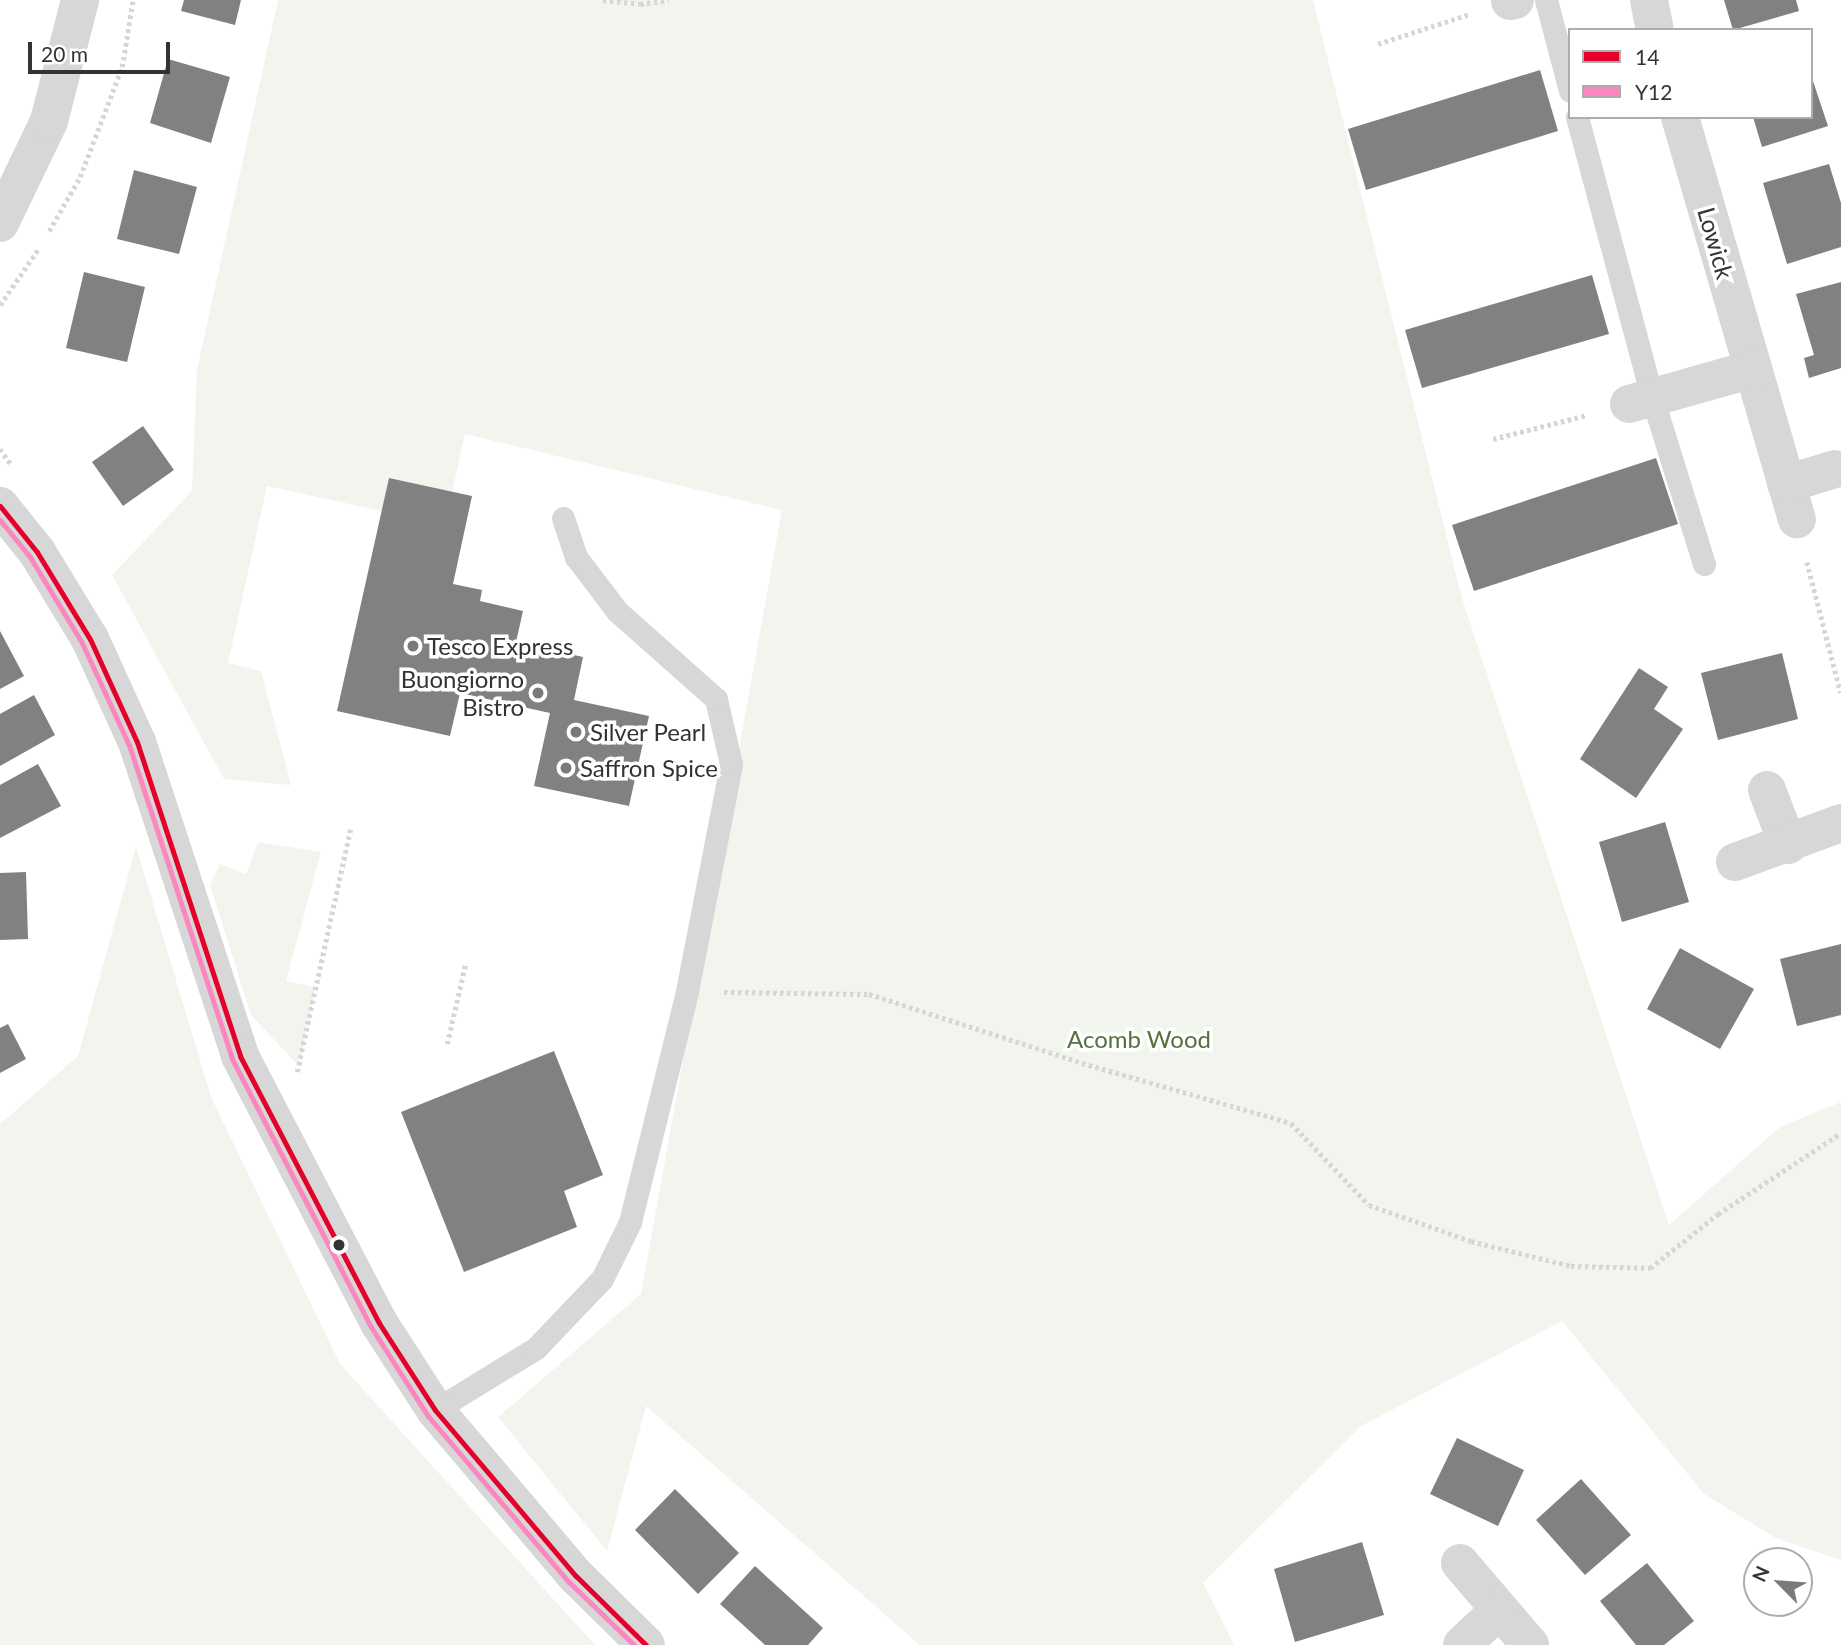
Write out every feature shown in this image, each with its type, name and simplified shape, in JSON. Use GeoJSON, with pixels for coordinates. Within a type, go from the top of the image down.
{"type":"FeatureCollection","features":[{"type":"Feature","properties":{"kind":"street"},"geometry":{"type":"LineString","coordinates":[[0,223],[49,121],[80,0]]}},
{"type":"Feature","properties":{"kind":"street"},"geometry":{"type":"LineString","coordinates":[[1649,0],[1655,28]]}},
{"type":"Feature","properties":{"kind":"street","name":"Lowick"},"geometry":{"type":"LineString","coordinates":[[1681,119],[1791,501]]}},
{"type":"Feature","properties":{"kind":"street"},"geometry":{"type":"LineString","coordinates":[[1640,400],[1753,369]]}},
{"type":"Feature","properties":{"kind":"street"},"geometry":{"type":"LineString","coordinates":[[1791,501],[1835,469]]}},
{"type":"Feature","properties":{"kind":"street"},"geometry":{"type":"LineString","coordinates":[[0,506],[37,552],[90,639],[137,742],[240,1056],[379,1323],[435,1410],[576,1576],[646,1645]]}},
{"type":"Feature","properties":{"kind":"street"},"geometry":{"type":"LineString","coordinates":[[1767,790],[1788,845]]}},
{"type":"Feature","properties":{"kind":"street"},"geometry":{"type":"LineString","coordinates":[[1735,862],[1788,845],[1841,823]]}},
{"type":"Feature","properties":{"kind":"street"},"geometry":{"type":"LineString","coordinates":[[1460,1563],[1530,1645]]}},
{"type":"Feature","properties":{"kind":"street"},"geometry":{"type":"LineString","coordinates":[[1462,1645],[1499,1609]]}},
{"type":"Feature","properties":{"kind":"lane"},"geometry":{"type":"LineString","coordinates":[[1523,0],[1568,87]]}},
{"type":"Feature","properties":{"kind":"lane"},"geometry":{"type":"LineString","coordinates":[[1577,119],[1640,400],[1704,564]]}},
{"type":"Feature","properties":{"kind":"lane"},"geometry":{"type":"LineString","coordinates":[[435,1410],[536,1348],[602,1279],[630,1222],[687,991],[731,764],[716,699],[617,611],[576,557],[563,518]]}},
{"type":"Feature","properties":{"kind":"path"},"geometry":{"type":"LineString","coordinates":[[603,0],[640,4],[669,0]]}},
{"type":"Feature","properties":{"kind":"path"},"geometry":{"type":"LineString","coordinates":[[1378,44],[1523,0]]}},
{"type":"Feature","properties":{"kind":"path"},"geometry":{"type":"LineString","coordinates":[[1493,439],[1640,400]]}},
{"type":"Feature","properties":{"kind":"path"},"geometry":{"type":"LineString","coordinates":[[1791,501],[1841,693]]}},
{"type":"Feature","properties":{"kind":"path"},"geometry":{"type":"LineString","coordinates":[[283,1138],[351,827]]}},
{"type":"Feature","properties":{"kind":"path"},"geometry":{"type":"LineString","coordinates":[[447,1044],[466,962]]}},
{"type":"Feature","properties":{"kind":"path"},"geometry":{"type":"LineString","coordinates":[[687,991],[869,994],[1082,1063],[1291,1123],[1369,1205],[1471,1241],[1571,1266],[1650,1268],[1718,1214],[1841,1133]]}},
{"type":"Feature","properties":{"kind":"green space","name":"Acomb Wood"},"geometry":{"type":"Polygon","coordinates":[[[278,0],[1313,0],[1461,595],[1669,1225],[1780,1127],[1841,1102],[1841,1560],[1813,1551],[1813,1547],[1803,1547],[1776,1538],[1704,1494],[1562,1321],[1361,1426],[1203,1583],[1234,1645],[920,1645],[646,1406],[607,1551],[498,1417],[641,1294],[782,510],[465,434],[452,492],[389,478],[382,511],[267,486],[228,663],[261,671],[291,785],[224,779],[112,575],[192,491],[197,370],[278,0]]]}},
{"type":"Feature","properties":{"kind":"green space"},"geometry":{"type":"Polygon","coordinates":[[[258,842],[321,852],[286,981],[316,987],[299,1066],[251,1015],[210,885],[220,864],[246,874],[258,842]]]}},
{"type":"Feature","properties":{"kind":"green space"},"geometry":{"type":"Polygon","coordinates":[[[136,846],[211,1097],[340,1364],[595,1645],[0,1645],[0,1124],[78,1056],[136,846]]]}},
{"type":"Feature","properties":{"kind":"building"},"geometry":{"type":"Polygon","coordinates":[[[184,0],[241,0],[235,25],[181,11],[184,0]]]}},
{"type":"Feature","properties":{"kind":"building"},"geometry":{"type":"Polygon","coordinates":[[[1724,0],[1796,0],[1799,11],[1732,28],[1724,0]]]}},
{"type":"Feature","properties":{"kind":"building"},"geometry":{"type":"Polygon","coordinates":[[[168,59],[230,77],[211,143],[150,123],[168,59]]]}},
{"type":"Feature","properties":{"kind":"building"},"geometry":{"type":"Polygon","coordinates":[[[1540,70],[1558,131],[1366,190],[1348,129],[1540,70]]]}},
{"type":"Feature","properties":{"kind":"building"},"geometry":{"type":"Polygon","coordinates":[[[1813,81],[1828,126],[1762,147],[1754,119],[1813,119],[1813,81]]]}},
{"type":"Feature","properties":{"kind":"building"},"geometry":{"type":"Polygon","coordinates":[[[1829,164],[1841,203],[1841,247],[1787,264],[1763,183],[1829,164]]]}},
{"type":"Feature","properties":{"kind":"building"},"geometry":{"type":"Polygon","coordinates":[[[134,170],[197,187],[179,254],[117,239],[134,170]]]}},
{"type":"Feature","properties":{"kind":"building"},"geometry":{"type":"Polygon","coordinates":[[[84,272],[145,287],[127,362],[66,348],[84,272]]]}},
{"type":"Feature","properties":{"kind":"building"},"geometry":{"type":"Polygon","coordinates":[[[1592,275],[1609,334],[1422,388],[1405,330],[1592,275]]]}},
{"type":"Feature","properties":{"kind":"building"},"geometry":{"type":"Polygon","coordinates":[[[1841,282],[1841,368],[1809,378],[1804,358],[1814,355],[1796,294],[1841,282]]]}},
{"type":"Feature","properties":{"kind":"building"},"geometry":{"type":"Polygon","coordinates":[[[143,426],[174,470],[123,506],[92,462],[143,426]]]}},
{"type":"Feature","properties":{"kind":"building"},"geometry":{"type":"Polygon","coordinates":[[[1656,458],[1678,524],[1474,591],[1452,525],[1656,458]]]}},
{"type":"Feature","properties":{"kind":"building"},"geometry":{"type":"Polygon","coordinates":[[[389,478],[472,496],[453,584],[482,590],[480,601],[523,611],[516,642],[583,657],[574,700],[649,716],[629,806],[534,786],[550,713],[460,693],[450,736],[337,711],[389,478]]]}},
{"type":"Feature","properties":{"kind":"building"},"geometry":{"type":"Polygon","coordinates":[[[0,631],[24,676],[0,689],[0,631]]]}},
{"type":"Feature","properties":{"kind":"building"},"geometry":{"type":"Polygon","coordinates":[[[1782,653],[1798,719],[1718,740],[1701,673],[1782,653]]]}},
{"type":"Feature","properties":{"kind":"building"},"geometry":{"type":"Polygon","coordinates":[[[1639,668],[1668,687],[1654,709],[1683,729],[1636,798],[1580,759],[1639,668]]]}},
{"type":"Feature","properties":{"kind":"building"},"geometry":{"type":"Polygon","coordinates":[[[34,695],[55,735],[0,766],[0,714],[34,695]]]}},
{"type":"Feature","properties":{"kind":"building"},"geometry":{"type":"Polygon","coordinates":[[[38,764],[61,806],[0,838],[0,785],[38,764]]]}},
{"type":"Feature","properties":{"kind":"building"},"geometry":{"type":"Polygon","coordinates":[[[1665,822],[1689,902],[1622,922],[1599,842],[1665,822]]]}},
{"type":"Feature","properties":{"kind":"building"},"geometry":{"type":"Polygon","coordinates":[[[26,872],[28,939],[0,940],[0,873],[26,872]]]}},
{"type":"Feature","properties":{"kind":"building"},"geometry":{"type":"Polygon","coordinates":[[[1841,944],[1841,1015],[1797,1026],[1780,959],[1841,944]]]}},
{"type":"Feature","properties":{"kind":"building"},"geometry":{"type":"Polygon","coordinates":[[[1680,948],[1754,989],[1720,1049],[1647,1009],[1680,948]]]}},
{"type":"Feature","properties":{"kind":"building"},"geometry":{"type":"Polygon","coordinates":[[[8,1024],[26,1059],[0,1073],[0,1028],[8,1024]]]}},
{"type":"Feature","properties":{"kind":"building"},"geometry":{"type":"Polygon","coordinates":[[[554,1051],[603,1175],[564,1191],[577,1227],[464,1272],[401,1112],[554,1051]]]}},
{"type":"Feature","properties":{"kind":"building"},"geometry":{"type":"Polygon","coordinates":[[[1457,1438],[1524,1470],[1498,1526],[1430,1494],[1457,1438]]]}},
{"type":"Feature","properties":{"kind":"building"},"geometry":{"type":"Polygon","coordinates":[[[1581,1479],[1631,1535],[1585,1575],[1536,1520],[1581,1479]]]}},
{"type":"Feature","properties":{"kind":"building"},"geometry":{"type":"Polygon","coordinates":[[[675,1489],[739,1553],[698,1594],[635,1530],[675,1489]]]}},
{"type":"Feature","properties":{"kind":"building"},"geometry":{"type":"Polygon","coordinates":[[[1362,1542],[1384,1615],[1295,1642],[1274,1569],[1362,1542]]]}},
{"type":"Feature","properties":{"kind":"building"},"geometry":{"type":"Polygon","coordinates":[[[1647,1563],[1694,1621],[1664,1645],[1636,1645],[1600,1601],[1647,1563]]]}},
{"type":"Feature","properties":{"kind":"building"},"geometry":{"type":"Polygon","coordinates":[[[755,1566],[823,1628],[808,1645],[765,1645],[720,1604],[755,1566]]]}},
{"type":"Feature","properties":{"kind":"transit line","name":"14"},"geometry":{"type":"LineString","coordinates":[[0,506],[37,552],[90,639],[137,742],[240,1056],[379,1323],[435,1410],[576,1576],[646,1645]]}},
{"type":"Feature","properties":{"kind":"transit line","name":"Y12"},"geometry":{"type":"LineString","coordinates":[[0,520],[30,557],[82,643],[129,745],[232,1059],[371,1327],[428,1416],[569,1582],[634,1645]]}},
{"type":"Feature","properties":{"kind":"place","name":"Tesco Express"},"geometry":{"type":"Point","coordinates":[413,646]}},
{"type":"Feature","properties":{"kind":"place","name":"Buongiorno Bistro"},"geometry":{"type":"Point","coordinates":[538,693]}},
{"type":"Feature","properties":{"kind":"place","name":"Silver Pearl"},"geometry":{"type":"Point","coordinates":[576,732]}},
{"type":"Feature","properties":{"kind":"place","name":"Saffron Spice"},"geometry":{"type":"Point","coordinates":[566,768]}}]}
